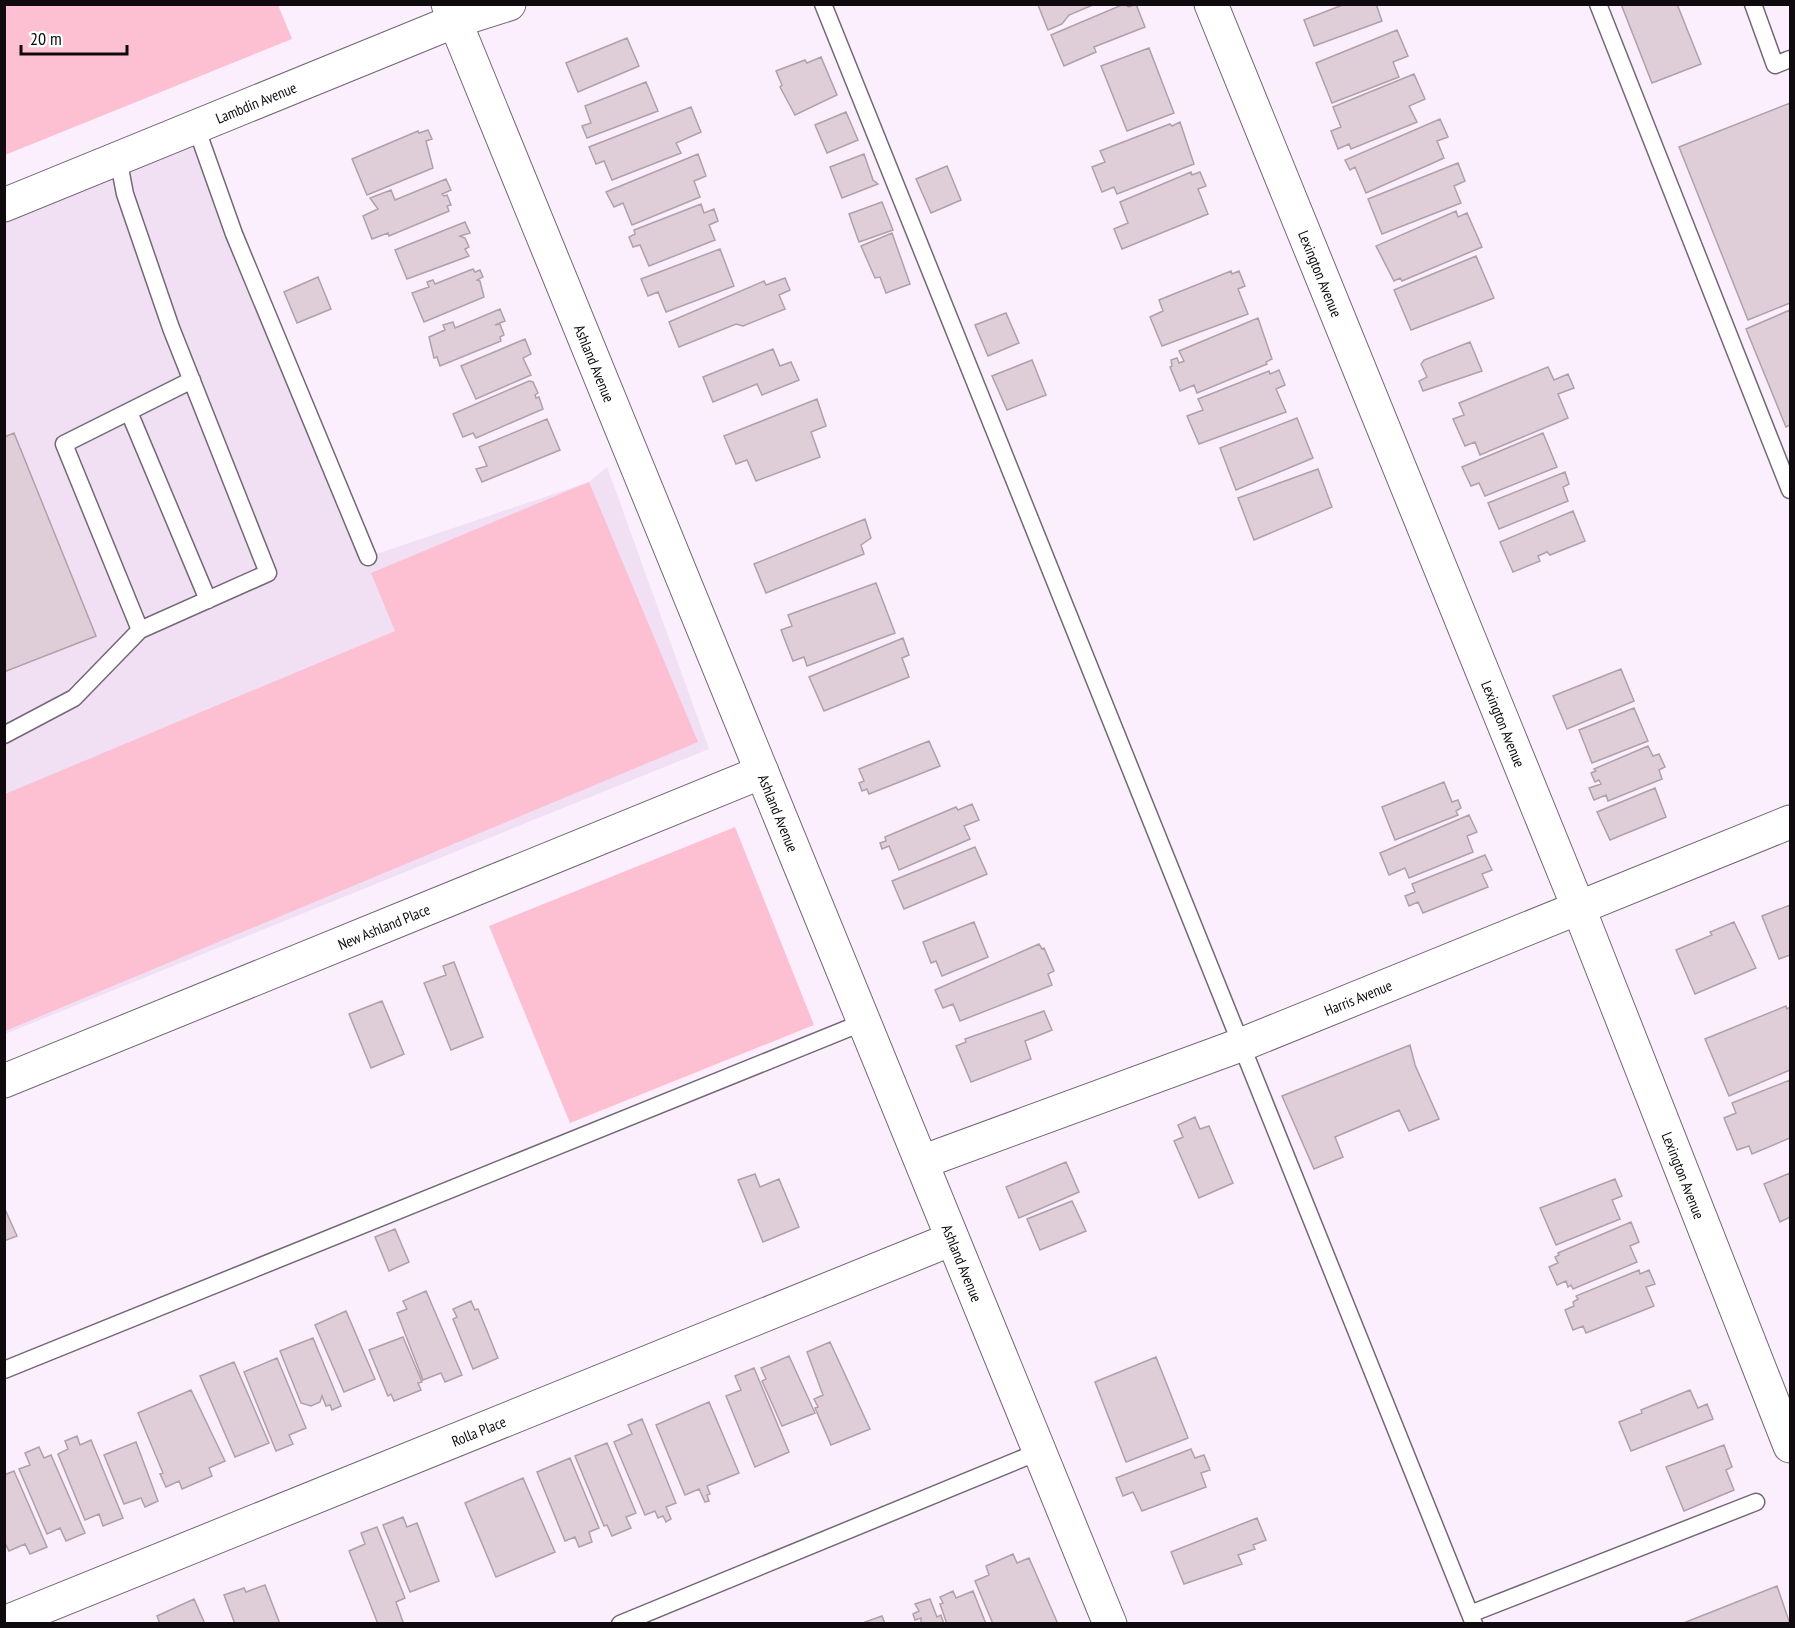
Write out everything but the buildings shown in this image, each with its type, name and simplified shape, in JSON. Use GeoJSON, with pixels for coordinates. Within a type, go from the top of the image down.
{"type":"FeatureCollection","features":[{"type":"Feature","properties":{"kind":"street","name":"Lambdin Avenue"},"geometry":{"type":"LineString","coordinates":[[4,205],[196,127],[452,13],[509,4]]}},
{"type":"Feature","properties":{"kind":"street","name":"Lexington Avenue"},"geometry":{"type":"LineString","coordinates":[[1211,4],[1580,909],[1791,1446]]}},
{"type":"Feature","properties":{"kind":"street","name":"Ashland Avenue"},"geometry":{"type":"LineString","coordinates":[[452,13],[922,1162],[1038,1452],[1110,1623]]}},
{"type":"Feature","properties":{"kind":"street","name":"New Ashland Place"},"geometry":{"type":"LineString","coordinates":[[4,1081],[762,772]]}},
{"type":"Feature","properties":{"kind":"street","name":"Harris Avenue"},"geometry":{"type":"LineString","coordinates":[[922,1162],[1243,1044],[1791,822]]}},
{"type":"Feature","properties":{"kind":"street","name":"Rolla Place"},"geometry":{"type":"LineString","coordinates":[[4,1623],[951,1239]]}},
{"type":"Feature","properties":{"kind":"lane"},"geometry":{"type":"LineString","coordinates":[[823,4],[1243,1044],[1472,1619],[1756,1502]]}},
{"type":"Feature","properties":{"kind":"lane"},"geometry":{"type":"LineString","coordinates":[[1598,4],[1791,490]]}},
{"type":"Feature","properties":{"kind":"lane"},"geometry":{"type":"LineString","coordinates":[[1753,4],[1775,65],[1791,59]]}},
{"type":"Feature","properties":{"kind":"lane"},"geometry":{"type":"LineString","coordinates":[[196,127],[234,234],[368,557]]}},
{"type":"Feature","properties":{"kind":"lane"},"geometry":{"type":"LineString","coordinates":[[4,735],[74,698],[140,630],[268,573],[192,380],[125,194],[118,159]]}},
{"type":"Feature","properties":{"kind":"lane"},"geometry":{"type":"LineString","coordinates":[[140,630],[64,444],[192,380]]}},
{"type":"Feature","properties":{"kind":"lane"},"geometry":{"type":"LineString","coordinates":[[129,412],[208,600]]}},
{"type":"Feature","properties":{"kind":"lane"},"geometry":{"type":"LineString","coordinates":[[4,1370],[864,1022]]}},
{"type":"Feature","properties":{"kind":"lane"},"geometry":{"type":"LineString","coordinates":[[620,1623],[1038,1452]]}},
{"type":"Feature","properties":{"kind":"shaded area"},"geometry":{"type":"Polygon","coordinates":[[[5,4],[278,5],[292,39],[5,155],[5,4]]]}},
{"type":"Feature","properties":{"kind":"shaded area"},"geometry":{"type":"Polygon","coordinates":[[[196,127],[368,557],[589,482],[607,467],[709,749],[5,1034],[5,205],[196,127]]]}},
{"type":"Feature","properties":{"kind":"shaded area"},"geometry":{"type":"Polygon","coordinates":[[[589,482],[698,742],[5,1031],[5,794],[395,631],[371,573],[589,482]]]}},
{"type":"Feature","properties":{"kind":"shaded area"},"geometry":{"type":"Polygon","coordinates":[[[735,827],[814,1025],[570,1123],[489,926],[735,827]]]}}]}
